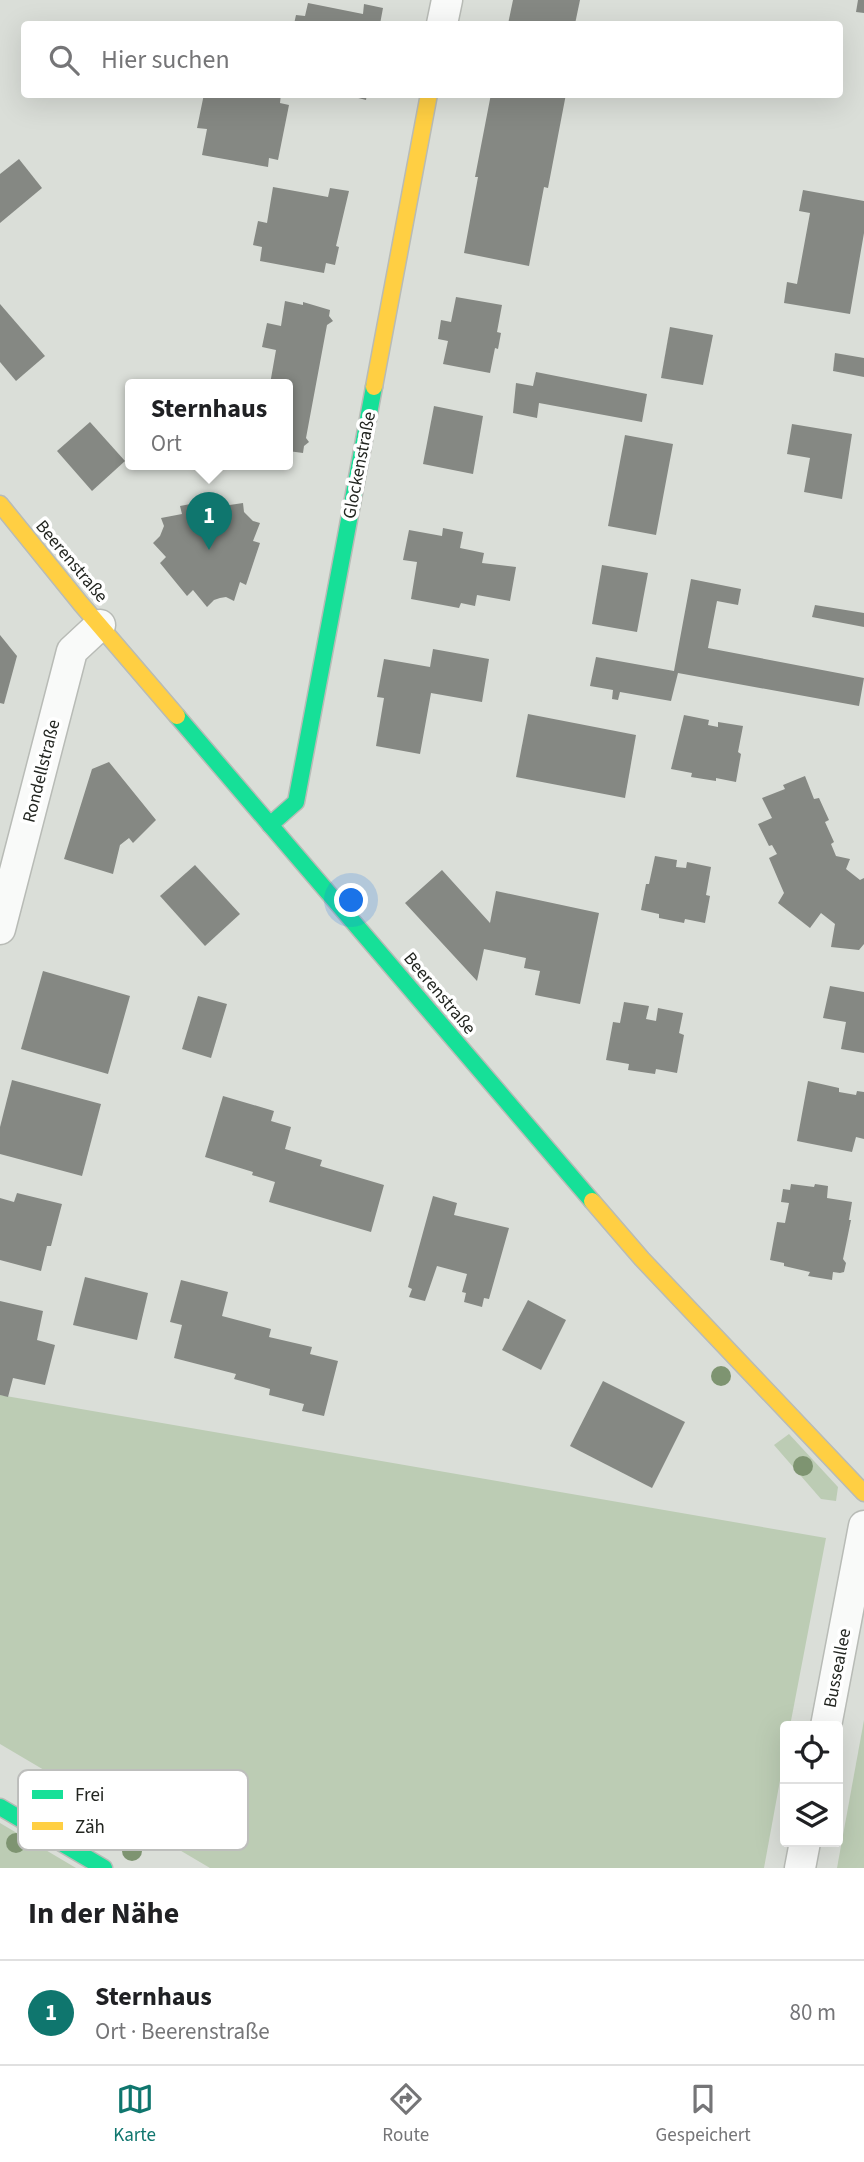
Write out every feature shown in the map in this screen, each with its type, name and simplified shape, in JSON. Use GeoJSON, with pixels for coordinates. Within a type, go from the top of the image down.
{"type":"FeatureCollection","features":[{"type":"Feature","properties":{"kind":"street"},"geometry":{"type":"LineString","coordinates":[[443,21],[447,0]]}},
{"type":"Feature","properties":{"kind":"street","name":"Glockenstraße"},"geometry":{"type":"LineString","coordinates":[[270,825],[296,802],[428,98]]}},
{"type":"Feature","properties":{"kind":"street","name":"Beerenstraße"},"geometry":{"type":"LineString","coordinates":[[0,505],[642,1259],[864,1493]]}},
{"type":"Feature","properties":{"kind":"street","name":"Rondellstraße"},"geometry":{"type":"LineString","coordinates":[[0,929],[72,650],[100,625]]}},
{"type":"Feature","properties":{"kind":"street","name":"Busseallee"},"geometry":{"type":"LineString","coordinates":[[827,1721],[864,1526]]}},
{"type":"Feature","properties":{"kind":"street"},"geometry":{"type":"LineString","coordinates":[[0,1807],[18,1818]]}},
{"type":"Feature","properties":{"kind":"street"},"geometry":{"type":"LineString","coordinates":[[800,1868],[804,1847]]}},
{"type":"Feature","properties":{"kind":"street"},"geometry":{"type":"LineString","coordinates":[[73,1850],[104,1868]]}},
{"type":"Feature","properties":{"kind":"green space"},"geometry":{"type":"Polygon","coordinates":[[[0,1395],[826,1538],[791,1721],[780,1721],[780,1780],[764,1868],[210,1868],[180,1850],[248,1850],[248,1770],[44,1770],[0,1744],[0,1395]]]}},
{"type":"Feature","properties":{"kind":"green space"},"geometry":{"type":"Polygon","coordinates":[[[789,1434],[838,1487],[836,1501],[821,1499],[774,1445],[789,1434]]]}},
{"type":"Feature","properties":{"kind":"green space"},"geometry":{"type":"Polygon","coordinates":[[[864,1720],[864,1868],[837,1868],[843,1847],[864,1720]]]}},
{"type":"Feature","properties":{"kind":"green space"},"geometry":{"type":"Polygon","coordinates":[[[0,1823],[18,1834],[18,1850],[46,1850],[76,1868],[0,1868],[0,1823]]]}},
{"type":"Feature","properties":{"kind":"building"},"geometry":{"type":"Polygon","coordinates":[[[513,0],[580,0],[576,21],[509,21],[513,0]]]}},
{"type":"Feature","properties":{"kind":"building"},"geometry":{"type":"Polygon","coordinates":[[[858,0],[864,0],[864,13],[856,12],[858,0]]]}},
{"type":"Feature","properties":{"kind":"building"},"geometry":{"type":"Polygon","coordinates":[[[308,3],[363,14],[364,4],[383,8],[381,21],[295,21],[296,15],[305,16],[308,3]]]}},
{"type":"Feature","properties":{"kind":"building"},"geometry":{"type":"Polygon","coordinates":[[[203,98],[281,98],[280,103],[289,105],[278,160],[269,158],[268,167],[202,155],[207,129],[197,128],[203,98]]]}},
{"type":"Feature","properties":{"kind":"building"},"geometry":{"type":"Polygon","coordinates":[[[490,98],[565,98],[548,188],[544,187],[529,266],[464,253],[478,177],[475,177],[490,98]]]}},
{"type":"Feature","properties":{"kind":"building"},"geometry":{"type":"Polygon","coordinates":[[[19,159],[42,188],[0,223],[0,174],[19,159]]]}},
{"type":"Feature","properties":{"kind":"building"},"geometry":{"type":"Polygon","coordinates":[[[273,187],[328,197],[330,188],[349,191],[336,246],[339,247],[335,265],[326,263],[324,273],[260,261],[262,247],[253,245],[258,221],[267,223],[273,187]]]}},
{"type":"Feature","properties":{"kind":"building"},"geometry":{"type":"Polygon","coordinates":[[[803,190],[864,201],[864,233],[850,314],[784,303],[787,282],[797,284],[810,213],[799,211],[803,190]]]}},
{"type":"Feature","properties":{"kind":"building"},"geometry":{"type":"Polygon","coordinates":[[[456,297],[502,305],[497,332],[501,333],[490,373],[443,364],[448,341],[438,339],[441,320],[451,322],[456,297]]]}},
{"type":"Feature","properties":{"kind":"building"},"geometry":{"type":"Polygon","coordinates":[[[285,301],[303,305],[303,302],[330,310],[329,316],[333,321],[327,325],[306,438],[309,442],[304,446],[303,453],[293,452],[293,379],[271,379],[276,350],[262,347],[267,323],[281,326],[285,301]]]}},
{"type":"Feature","properties":{"kind":"building"},"geometry":{"type":"Polygon","coordinates":[[[0,304],[45,356],[16,381],[0,362],[0,304]]]}},
{"type":"Feature","properties":{"kind":"building"},"geometry":{"type":"Polygon","coordinates":[[[670,327],[713,335],[703,385],[661,378],[670,327]]]}},
{"type":"Feature","properties":{"kind":"building"},"geometry":{"type":"Polygon","coordinates":[[[835,353],[864,358],[864,377],[833,371],[835,353]]]}},
{"type":"Feature","properties":{"kind":"building"},"geometry":{"type":"Polygon","coordinates":[[[536,372],[647,394],[642,422],[539,403],[537,418],[513,413],[516,383],[533,386],[536,372]]]}},
{"type":"Feature","properties":{"kind":"building"},"geometry":{"type":"Polygon","coordinates":[[[434,406],[483,416],[473,474],[423,464],[434,406]]]}},
{"type":"Feature","properties":{"kind":"building"},"geometry":{"type":"Polygon","coordinates":[[[90,422],[125,461],[92,491],[57,451],[90,422]]]}},
{"type":"Feature","properties":{"kind":"building"},"geometry":{"type":"Polygon","coordinates":[[[792,424],[852,434],[842,499],[804,492],[810,458],[787,454],[792,424]]]}},
{"type":"Feature","properties":{"kind":"building"},"geometry":{"type":"Polygon","coordinates":[[[625,435],[673,444],[656,535],[608,526],[625,435]]]}},
{"type":"Feature","properties":{"kind":"building"},"geometry":{"type":"Polygon","coordinates":[[[222,498],[223,506],[243,503],[244,512],[253,521],[260,523],[253,541],[260,543],[246,585],[240,582],[234,601],[226,597],[220,598],[207,607],[193,590],[187,596],[160,563],[166,557],[153,543],[164,526],[161,518],[182,514],[180,506],[222,498]]]}},
{"type":"Feature","properties":{"kind":"building"},"geometry":{"type":"Polygon","coordinates":[[[443,528],[463,532],[460,548],[484,553],[482,563],[516,567],[510,601],[477,595],[475,606],[461,603],[459,608],[411,599],[417,562],[403,560],[409,530],[442,536],[443,528]]]}},
{"type":"Feature","properties":{"kind":"building"},"geometry":{"type":"Polygon","coordinates":[[[602,565],[648,573],[637,632],[592,624],[602,565]]]}},
{"type":"Feature","properties":{"kind":"building"},"geometry":{"type":"Polygon","coordinates":[[[691,579],[741,589],[738,605],[717,601],[708,648],[864,678],[859,706],[678,673],[671,701],[620,692],[618,700],[612,699],[613,690],[590,686],[596,657],[674,671],[691,579]]]}},
{"type":"Feature","properties":{"kind":"building"},"geometry":{"type":"Polygon","coordinates":[[[815,605],[864,613],[864,627],[812,617],[815,605]]]}},
{"type":"Feature","properties":{"kind":"building"},"geometry":{"type":"Polygon","coordinates":[[[0,635],[17,656],[4,704],[0,703],[0,635]]]}},
{"type":"Feature","properties":{"kind":"building"},"geometry":{"type":"Polygon","coordinates":[[[433,649],[489,659],[482,702],[431,693],[420,754],[376,746],[384,698],[377,697],[384,659],[430,667],[433,649]]]}},
{"type":"Feature","properties":{"kind":"building"},"geometry":{"type":"Polygon","coordinates":[[[528,714],[636,735],[625,798],[516,777],[528,714]]]}},
{"type":"Feature","properties":{"kind":"building"},"geometry":{"type":"Polygon","coordinates":[[[684,715],[709,720],[708,725],[718,727],[718,722],[743,726],[736,782],[691,777],[692,773],[671,769],[684,715]]]}},
{"type":"Feature","properties":{"kind":"building"},"geometry":{"type":"Polygon","coordinates":[[[109,762],[156,820],[133,843],[129,838],[120,845],[113,874],[64,859],[92,769],[109,762]]]}},
{"type":"Feature","properties":{"kind":"building"},"geometry":{"type":"Polygon","coordinates":[[[805,776],[814,799],[819,798],[829,820],[825,822],[834,842],[831,844],[836,856],[850,859],[846,869],[860,880],[864,878],[864,944],[859,950],[831,947],[835,924],[821,913],[810,928],[778,903],[784,893],[769,858],[777,854],[772,845],[769,846],[758,824],[772,818],[762,798],[785,789],[783,785],[805,776]]]}},
{"type":"Feature","properties":{"kind":"building"},"geometry":{"type":"Polygon","coordinates":[[[655,856],[677,860],[676,867],[686,868],[687,862],[711,867],[705,923],[685,919],[684,923],[659,918],[659,914],[641,910],[655,856]]]}},
{"type":"Feature","properties":{"kind":"building"},"geometry":{"type":"Polygon","coordinates":[[[195,865],[240,914],[205,946],[160,896],[195,865]]]}},
{"type":"Feature","properties":{"kind":"building"},"geometry":{"type":"Polygon","coordinates":[[[442,870],[490,923],[496,891],[599,913],[580,1004],[535,995],[540,971],[524,968],[526,958],[484,949],[477,981],[405,903],[442,870]]]}},
{"type":"Feature","properties":{"kind":"building"},"geometry":{"type":"Polygon","coordinates":[[[43,971],[130,996],[108,1074],[21,1049],[43,971]]]}},
{"type":"Feature","properties":{"kind":"building"},"geometry":{"type":"Polygon","coordinates":[[[830,986],[864,992],[864,1053],[841,1049],[846,1022],[823,1018],[830,986]]]}},
{"type":"Feature","properties":{"kind":"building"},"geometry":{"type":"Polygon","coordinates":[[[198,996],[227,1004],[211,1058],[182,1049],[198,996]]]}},
{"type":"Feature","properties":{"kind":"building"},"geometry":{"type":"Polygon","coordinates":[[[624,1002],[649,1006],[646,1019],[656,1021],[658,1008],[683,1013],[679,1033],[684,1035],[677,1073],[656,1069],[655,1074],[628,1070],[629,1064],[606,1060],[613,1022],[620,1023],[624,1002]]]}},
{"type":"Feature","properties":{"kind":"building"},"geometry":{"type":"Polygon","coordinates":[[[12,1080],[101,1104],[82,1176],[0,1154],[0,1127],[12,1080]]]}},
{"type":"Feature","properties":{"kind":"building"},"geometry":{"type":"Polygon","coordinates":[[[808,1081],[839,1088],[839,1092],[856,1095],[857,1091],[864,1092],[864,1139],[856,1137],[852,1152],[797,1141],[808,1081]]]}},
{"type":"Feature","properties":{"kind":"building"},"geometry":{"type":"Polygon","coordinates":[[[223,1096],[274,1111],[271,1121],[291,1127],[285,1149],[322,1160],[320,1166],[384,1185],[371,1232],[269,1202],[275,1182],[205,1157],[223,1096]]]}},
{"type":"Feature","properties":{"kind":"building"},"geometry":{"type":"Polygon","coordinates":[[[791,1184],[828,1186],[827,1198],[852,1202],[843,1259],[846,1263],[844,1272],[833,1272],[832,1280],[808,1276],[810,1272],[770,1260],[777,1222],[785,1223],[789,1203],[781,1202],[783,1189],[790,1190],[791,1184]]]}},
{"type":"Feature","properties":{"kind":"building"},"geometry":{"type":"Polygon","coordinates":[[[17,1193],[62,1204],[41,1271],[0,1260],[0,1198],[14,1202],[17,1193]]]}},
{"type":"Feature","properties":{"kind":"building"},"geometry":{"type":"Polygon","coordinates":[[[433,1196],[457,1203],[454,1215],[509,1228],[489,1299],[484,1298],[482,1307],[464,1302],[466,1293],[462,1292],[467,1274],[437,1266],[425,1301],[409,1297],[412,1289],[408,1287],[433,1196]]]}},
{"type":"Feature","properties":{"kind":"building"},"geometry":{"type":"Polygon","coordinates":[[[85,1277],[148,1293],[137,1340],[73,1325],[85,1277]]]}},
{"type":"Feature","properties":{"kind":"building"},"geometry":{"type":"Polygon","coordinates":[[[181,1280],[228,1292],[222,1316],[271,1329],[269,1337],[312,1347],[310,1354],[338,1361],[324,1416],[302,1411],[304,1404],[269,1395],[270,1389],[234,1379],[236,1374],[174,1358],[182,1325],[170,1322],[181,1280]]]}},
{"type":"Feature","properties":{"kind":"building"},"geometry":{"type":"Polygon","coordinates":[[[528,1300],[566,1320],[541,1370],[502,1350],[528,1300]]]}},
{"type":"Feature","properties":{"kind":"building"},"geometry":{"type":"Polygon","coordinates":[[[0,1301],[43,1311],[37,1340],[55,1345],[45,1385],[13,1378],[8,1397],[0,1395],[0,1301]]]}},
{"type":"Feature","properties":{"kind":"building"},"geometry":{"type":"Polygon","coordinates":[[[603,1381],[685,1422],[652,1488],[570,1446],[603,1381]]]}},
{"type":"Feature","properties":{"kind":"traffic: fast"},"geometry":{"type":"LineString","coordinates":[[270,825],[296,802],[374,387]]}},
{"type":"Feature","properties":{"kind":"traffic: fast"},"geometry":{"type":"LineString","coordinates":[[177,716],[592,1201]]}},
{"type":"Feature","properties":{"kind":"traffic: fast"},"geometry":{"type":"LineString","coordinates":[[0,1807],[18,1818]]}},
{"type":"Feature","properties":{"kind":"traffic: fast"},"geometry":{"type":"LineString","coordinates":[[73,1850],[104,1868]]}},
{"type":"Feature","properties":{"kind":"traffic: slow"},"geometry":{"type":"LineString","coordinates":[[374,387],[428,98]]}},
{"type":"Feature","properties":{"kind":"traffic: slow"},"geometry":{"type":"LineString","coordinates":[[0,504],[177,716]]}},
{"type":"Feature","properties":{"kind":"traffic: slow"},"geometry":{"type":"LineString","coordinates":[[592,1201],[642,1259],[864,1493]]}},
{"type":"Feature","properties":{"kind":"place","name":"Sternhaus"},"geometry":{"type":"Point","coordinates":[209,550]}}]}
